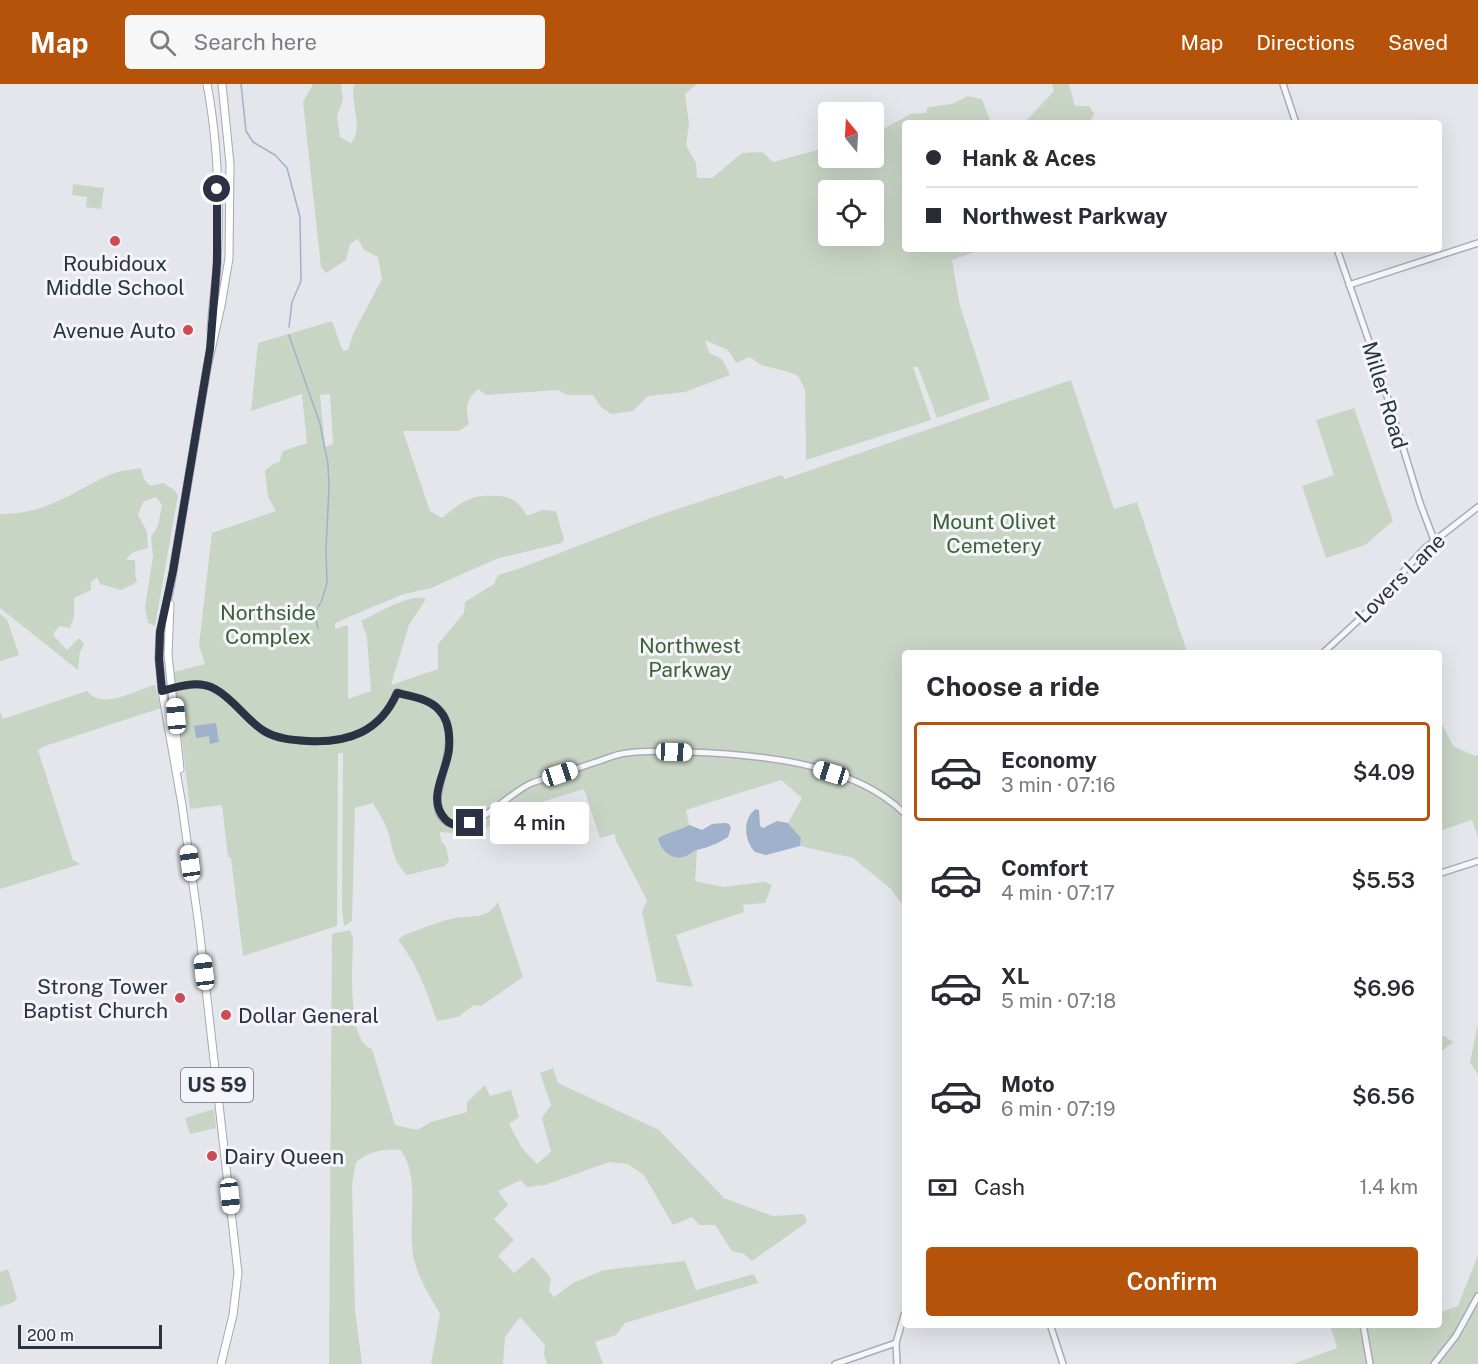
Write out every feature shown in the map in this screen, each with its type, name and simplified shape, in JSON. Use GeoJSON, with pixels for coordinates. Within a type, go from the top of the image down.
{"type":"FeatureCollection","features":[{"type":"Feature","properties":{"kind":"main road","name":"US 59"},"geometry":{"type":"LineString","coordinates":[[207,84],[215,158],[217,263],[210,349],[170,590],[160,632],[159,659],[199,927],[238,1273],[233,1315],[221,1364]]}},
{"type":"Feature","properties":{"kind":"main road","name":"US 59"},"geometry":{"type":"LineString","coordinates":[[210,349],[221,306],[229,258],[230,156],[222,84]]}},
{"type":"Feature","properties":{"kind":"main road"},"geometry":{"type":"LineString","coordinates":[[215,158],[230,156]]}},
{"type":"Feature","properties":{"kind":"main road","name":"US 59"},"geometry":{"type":"LineString","coordinates":[[170,590],[168,654],[182,805]]}},
{"type":"Feature","properties":{"kind":"street"},"geometry":{"type":"LineString","coordinates":[[1283,84],[1295,120]]}},
{"type":"Feature","properties":{"kind":"street"},"geometry":{"type":"LineString","coordinates":[[1349,285],[1478,243]]}},
{"type":"Feature","properties":{"kind":"street","name":"Miller Road"},"geometry":{"type":"LineString","coordinates":[[1338,252],[1381,376],[1416,492],[1434,540]]}},
{"type":"Feature","properties":{"kind":"street","name":"Lovers Lane"},"geometry":{"type":"LineString","coordinates":[[1326,650],[1363,616],[1403,570],[1434,540],[1478,507]]}},
{"type":"Feature","properties":{"kind":"street"},"geometry":{"type":"LineString","coordinates":[[162,691],[192,684],[216,689],[265,732],[276,737],[298,741],[329,742],[353,737],[378,721],[390,707],[397,693],[431,704],[438,708],[444,716],[449,735],[448,757],[437,792],[438,809],[449,823],[456,826],[470,823],[530,784],[615,755],[641,751],[708,753],[795,763],[846,778],[879,792],[902,811]]}},
{"type":"Feature","properties":{"kind":"street"},"geometry":{"type":"LineString","coordinates":[[1442,873],[1478,861]]}},
{"type":"Feature","properties":{"kind":"street"},"geometry":{"type":"LineString","coordinates":[[1434,1364],[1456,1336],[1478,1296]]}},
{"type":"Feature","properties":{"kind":"street"},"geometry":{"type":"LineString","coordinates":[[897,1364],[896,1343],[902,1322]]}},
{"type":"Feature","properties":{"kind":"street"},"geometry":{"type":"LineString","coordinates":[[1051,1328],[1063,1364]]}},
{"type":"Feature","properties":{"kind":"street"},"geometry":{"type":"LineString","coordinates":[[1364,1328],[1370,1364]]}},
{"type":"Feature","properties":{"kind":"street"},"geometry":{"type":"LineString","coordinates":[[835,1364],[896,1343]]}},
{"type":"Feature","properties":{"kind":"green space"},"geometry":{"type":"Polygon","coordinates":[[[313,84],[341,84],[343,101],[337,115],[340,137],[351,143],[355,137],[357,123],[353,92],[356,84],[697,84],[685,94],[689,124],[686,145],[696,163],[697,178],[712,178],[742,153],[762,152],[773,162],[818,150],[818,168],[884,168],[884,128],[911,114],[926,113],[928,107],[952,104],[968,96],[982,99],[990,120],[902,120],[902,252],[975,252],[952,260],[960,306],[990,399],[937,418],[918,367],[913,367],[931,420],[806,460],[805,389],[798,376],[761,365],[750,357],[736,363],[728,350],[705,340],[709,353],[722,359],[730,375],[685,392],[648,396],[633,411],[611,414],[601,407],[593,395],[568,395],[557,390],[486,395],[478,389],[468,405],[469,424],[459,431],[403,431],[430,511],[442,518],[474,497],[504,497],[516,502],[527,516],[542,510],[556,511],[564,539],[562,543],[496,559],[431,588],[401,595],[335,623],[335,629],[348,625],[348,699],[371,691],[367,637],[361,621],[403,601],[412,598],[426,599],[409,625],[391,685],[438,669],[438,644],[464,613],[465,602],[494,584],[498,575],[656,516],[782,475],[785,479],[1071,380],[1114,509],[1137,502],[1186,650],[902,650],[902,904],[891,889],[853,858],[800,846],[801,838],[788,823],[802,798],[781,780],[686,810],[689,825],[658,840],[666,853],[687,855],[697,850],[695,881],[723,887],[765,882],[772,885],[765,903],[743,905],[744,912],[676,935],[693,987],[657,982],[642,912],[647,900],[616,841],[615,834],[600,838],[584,789],[545,801],[470,835],[440,832],[449,861],[445,866],[407,875],[396,860],[387,828],[373,803],[355,808],[352,921],[344,926],[342,909],[343,753],[338,753],[337,926],[243,956],[222,805],[190,809],[174,672],[205,664],[199,645],[212,533],[276,511],[268,497],[265,471],[279,462],[283,451],[307,443],[302,394],[251,411],[258,343],[332,321],[343,351],[348,350],[354,332],[382,279],[378,257],[364,250],[358,239],[350,244],[346,260],[326,273],[321,267],[303,102],[313,84]],[[330,394],[320,395],[325,447],[333,444],[330,394]]]}},
{"type":"Feature","properties":{"kind":"green space"},"geometry":{"type":"Polygon","coordinates":[[[1052,84],[1069,84],[1075,106],[1089,106],[1094,114],[1091,120],[1027,120],[1054,91],[1052,84]]]}},
{"type":"Feature","properties":{"kind":"green space"},"geometry":{"type":"Polygon","coordinates":[[[73,184],[104,188],[101,209],[86,207],[87,197],[72,195],[73,184]]]}},
{"type":"Feature","properties":{"kind":"green space"},"geometry":{"type":"Polygon","coordinates":[[[1354,408],[1393,521],[1365,545],[1326,558],[1302,486],[1334,475],[1316,420],[1354,408]]]}},
{"type":"Feature","properties":{"kind":"green space"},"geometry":{"type":"Polygon","coordinates":[[[141,468],[144,479],[150,486],[163,483],[178,495],[155,626],[148,623],[145,607],[153,556],[151,537],[158,526],[162,505],[156,497],[143,502],[138,515],[147,532],[148,548],[131,553],[126,560],[135,560],[137,582],[121,590],[100,584],[97,577],[91,582],[91,590],[74,598],[74,617],[70,628],[59,626],[53,635],[67,650],[79,638],[84,644],[80,652],[78,670],[0,608],[0,514],[31,511],[45,507],[109,475],[141,468]]]}},
{"type":"Feature","properties":{"kind":"green space"},"geometry":{"type":"Polygon","coordinates":[[[0,614],[7,619],[19,655],[0,661],[0,614]]]}},
{"type":"Feature","properties":{"kind":"green space"},"geometry":{"type":"Polygon","coordinates":[[[155,685],[161,708],[38,750],[73,860],[80,864],[0,889],[0,712],[3,719],[87,691],[94,697],[110,699],[155,685]]]}},
{"type":"Feature","properties":{"kind":"green space"},"geometry":{"type":"Polygon","coordinates":[[[1442,724],[1453,746],[1475,756],[1478,755],[1478,837],[1472,820],[1442,830],[1442,724]]]}},
{"type":"Feature","properties":{"kind":"green space"},"geometry":{"type":"Polygon","coordinates":[[[498,902],[523,977],[481,1006],[474,1005],[458,1017],[437,1021],[416,968],[398,940],[404,935],[442,921],[484,914],[498,902]]]}},
{"type":"Feature","properties":{"kind":"green space"},"geometry":{"type":"Polygon","coordinates":[[[350,930],[353,939],[353,1000],[358,1032],[364,1043],[372,1049],[395,1125],[417,1130],[431,1122],[467,1112],[467,1102],[485,1085],[490,1096],[511,1090],[519,1117],[509,1124],[522,1148],[537,1164],[551,1152],[542,1118],[551,1105],[540,1073],[553,1068],[558,1083],[659,1130],[724,1198],[773,1216],[804,1214],[807,1222],[752,1261],[744,1254],[732,1251],[715,1225],[699,1225],[692,1217],[673,1225],[644,1175],[628,1164],[609,1162],[545,1185],[527,1187],[521,1180],[498,1191],[508,1205],[494,1219],[514,1240],[498,1256],[514,1273],[533,1257],[551,1278],[549,1291],[554,1297],[573,1283],[604,1270],[685,1261],[696,1290],[754,1274],[758,1283],[625,1323],[616,1335],[595,1342],[603,1364],[547,1364],[544,1355],[545,1345],[520,1317],[505,1337],[503,1364],[431,1364],[440,1314],[422,1281],[414,1260],[411,1176],[401,1150],[377,1151],[356,1162],[352,1184],[355,1310],[362,1364],[329,1364],[332,934],[350,930]]]}},
{"type":"Feature","properties":{"kind":"green space"},"geometry":{"type":"Polygon","coordinates":[[[1478,1024],[1478,1075],[1470,1062],[1478,1024]]]}},
{"type":"Feature","properties":{"kind":"green space"},"geometry":{"type":"Polygon","coordinates":[[[1442,1036],[1453,1042],[1442,1051],[1442,1036]]]}},
{"type":"Feature","properties":{"kind":"green space"},"geometry":{"type":"Polygon","coordinates":[[[214,1109],[216,1128],[190,1134],[185,1118],[214,1109]]]}},
{"type":"Feature","properties":{"kind":"green space"},"geometry":{"type":"Polygon","coordinates":[[[1478,1255],[1478,1364],[1293,1364],[1337,1348],[1331,1328],[1442,1328],[1442,1312],[1458,1306],[1478,1255]]]}},
{"type":"Feature","properties":{"kind":"green space"},"geometry":{"type":"Polygon","coordinates":[[[8,1269],[17,1298],[14,1302],[0,1307],[0,1272],[8,1269]]]}},
{"type":"Feature","properties":{"kind":"water"},"geometry":{"type":"Polygon","coordinates":[[[216,723],[219,742],[210,744],[209,736],[196,738],[194,726],[216,723]]]}},
{"type":"Feature","properties":{"kind":"water"},"geometry":{"type":"Polygon","coordinates":[[[756,809],[759,810],[760,826],[763,828],[777,821],[788,823],[801,838],[800,846],[766,855],[755,852],[751,847],[746,830],[748,818],[756,809]]]}},
{"type":"Feature","properties":{"kind":"water"},"geometry":{"type":"Polygon","coordinates":[[[725,823],[731,828],[728,837],[679,858],[667,853],[661,847],[658,839],[689,825],[702,830],[712,824],[725,823]]]}},
{"type":"Feature","properties":{"kind":"waterway"},"geometry":{"type":"LineString","coordinates":[[241,84],[246,131],[253,142],[275,155],[287,168],[300,217],[301,281],[292,302],[289,327]]}},
{"type":"Feature","properties":{"kind":"waterway"},"geometry":{"type":"LineString","coordinates":[[289,335],[320,424],[328,464],[327,583],[315,613],[318,629]]}},
{"type":"Feature","properties":{"kind":"place","name":"Roubidoux Middle School"},"geometry":{"type":"Point","coordinates":[115,241]}},
{"type":"Feature","properties":{"kind":"place","name":"Avenue Auto"},"geometry":{"type":"Point","coordinates":[188,330]}},
{"type":"Feature","properties":{"kind":"place","name":"Strong Tower Baptist Church"},"geometry":{"type":"Point","coordinates":[180,998]}},
{"type":"Feature","properties":{"kind":"place","name":"Dollar General"},"geometry":{"type":"Point","coordinates":[226,1015]}},
{"type":"Feature","properties":{"kind":"place","name":"Dairy Queen"},"geometry":{"type":"Point","coordinates":[212,1156]}},
{"type":"Feature","properties":{"kind":"route"},"geometry":{"type":"LineString","coordinates":[[217,189],[217,263],[210,349],[170,590],[160,632],[159,659],[162,691],[192,684],[204,685],[216,689],[265,732],[291,740],[329,742],[353,737],[365,731],[390,707],[397,693],[420,699],[438,708],[444,716],[449,735],[448,757],[437,792],[438,809],[449,823],[456,826],[470,823]]}},
{"type":"Feature","properties":{"kind":"park label","name":"Mount Olivet Cemetery"},"geometry":{"type":"Point","coordinates":[994,533]}},
{"type":"Feature","properties":{"kind":"park label","name":"Northside Complex"},"geometry":{"type":"Point","coordinates":[268,624]}},
{"type":"Feature","properties":{"kind":"park label","name":"Northwest Parkway"},"geometry":{"type":"Point","coordinates":[690,657]}}]}
